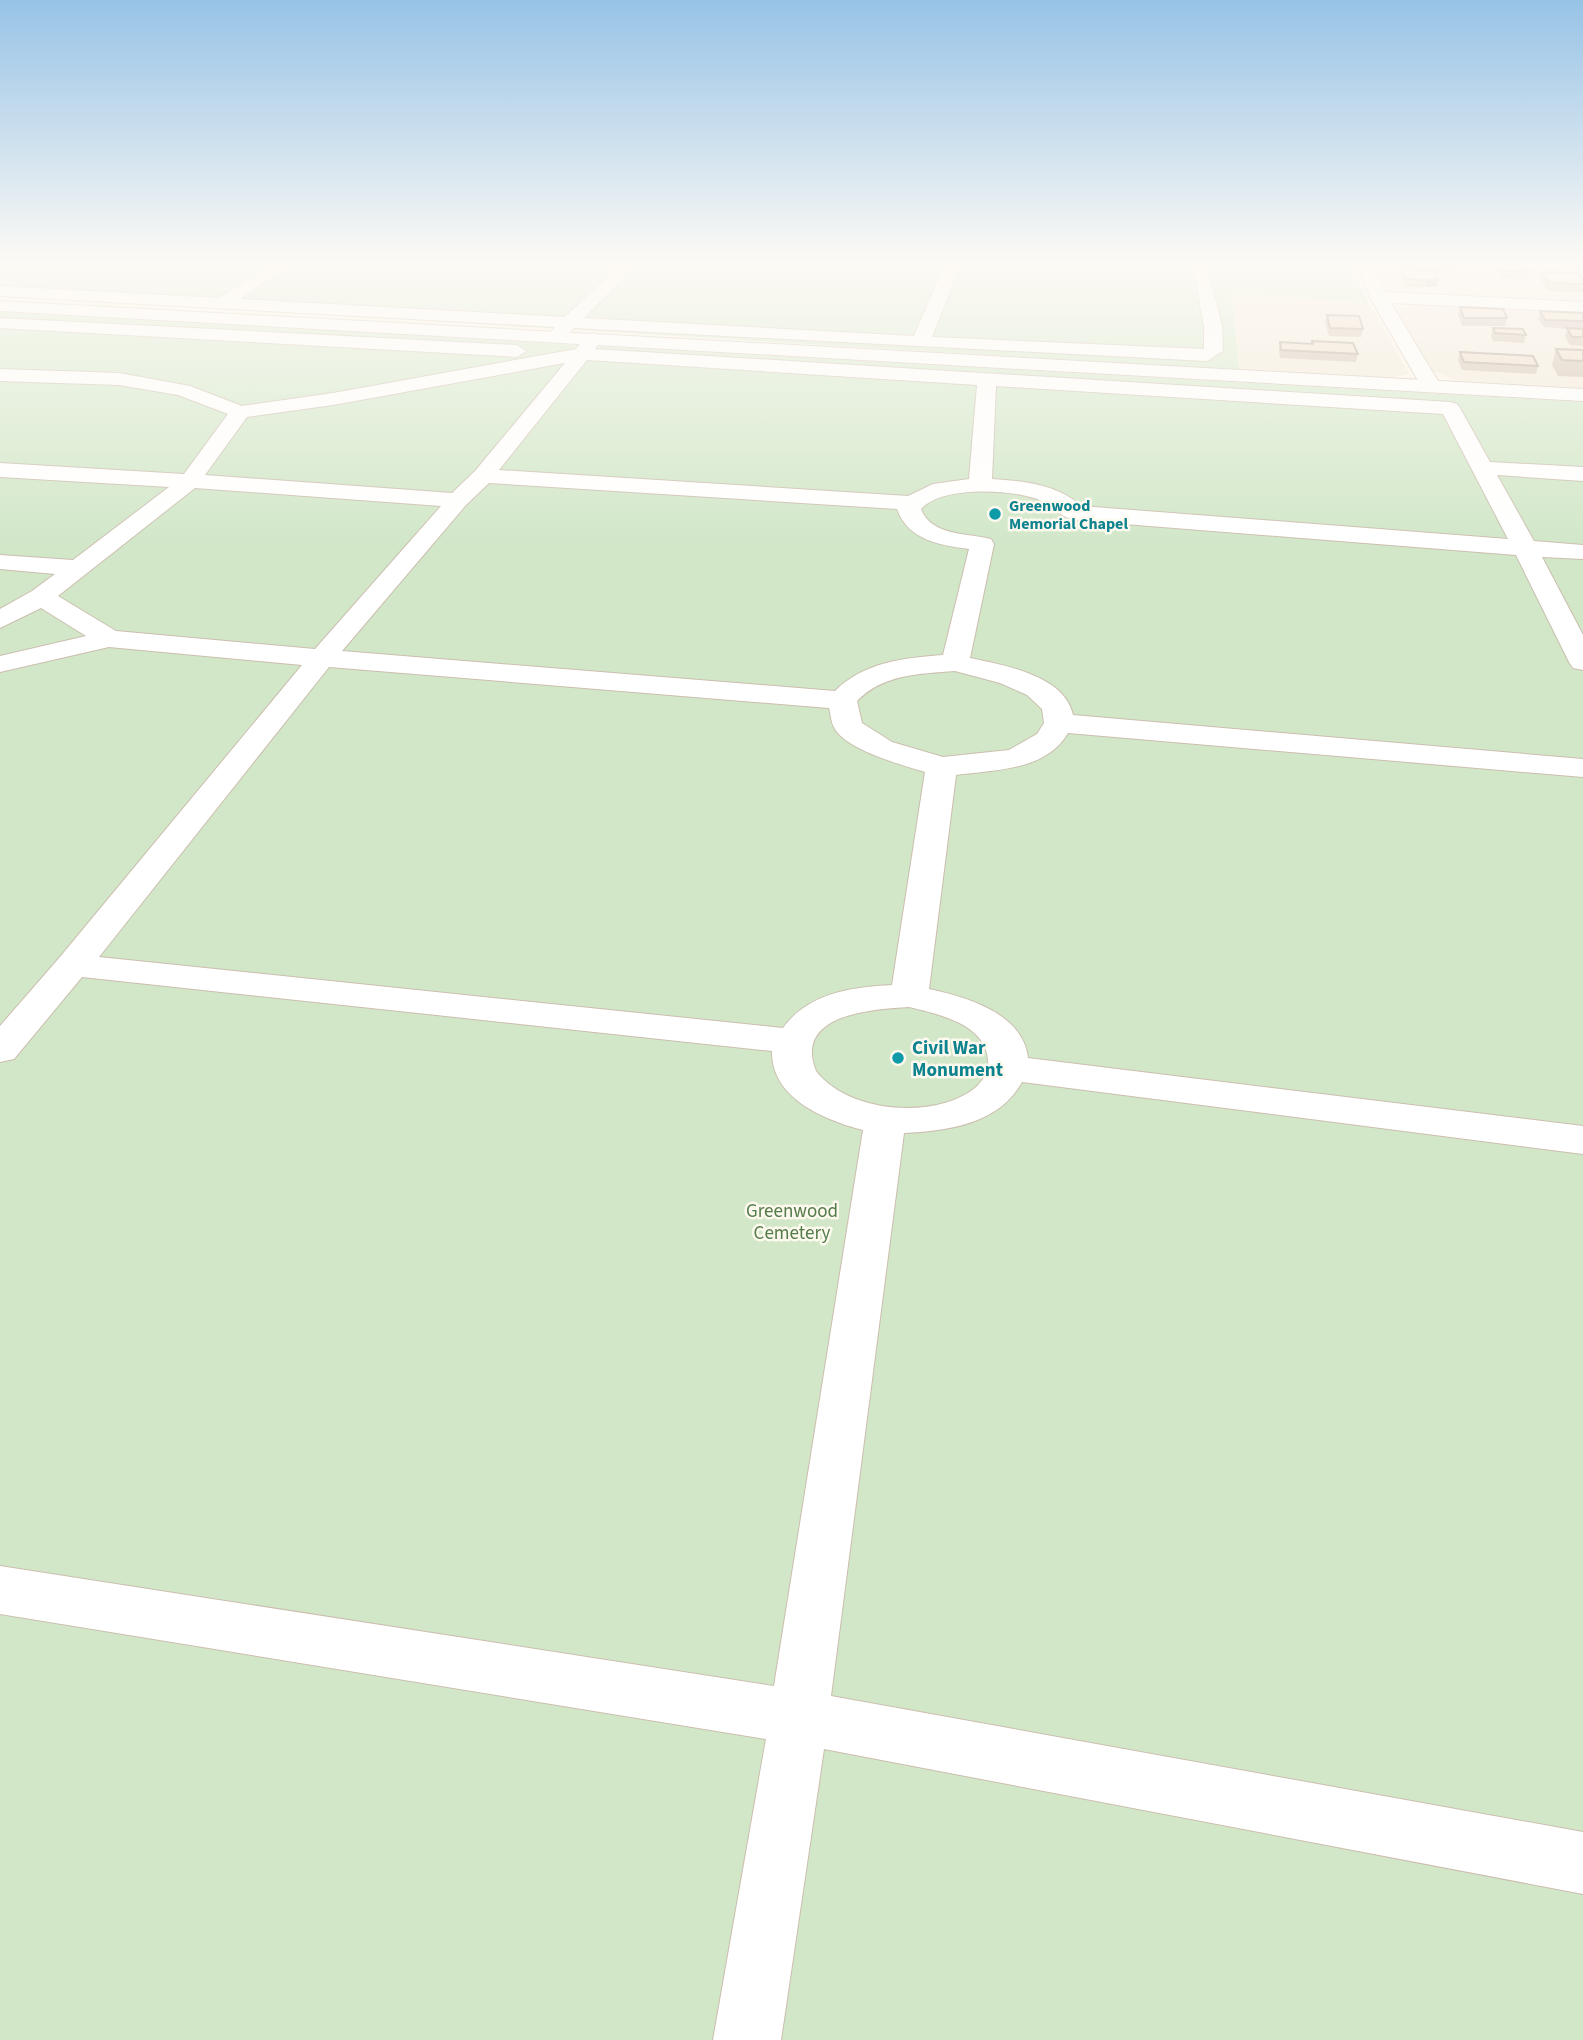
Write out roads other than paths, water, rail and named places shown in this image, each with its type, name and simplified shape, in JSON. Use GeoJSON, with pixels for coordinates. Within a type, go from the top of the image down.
{"type":"FeatureCollection","features":[{"type":"Feature","properties":{"kind":"street"},"geometry":{"type":"LineString","coordinates":[[0,375],[119,379],[183,390],[240,412],[333,399],[542,356]]}},
{"type":"Feature","properties":{"kind":"street"},"geometry":{"type":"LineString","coordinates":[[0,1050],[322,659],[458,499],[483,476],[580,356]]}},
{"type":"Feature","properties":{"kind":"street"},"geometry":{"type":"LineString","coordinates":[[699,356],[987,380],[1450,408],[1484,468],[1583,662]]}},
{"type":"Feature","properties":{"kind":"street"},"geometry":{"type":"LineString","coordinates":[[786,356],[1583,395]]}},
{"type":"Feature","properties":{"kind":"street"},"geometry":{"type":"LineString","coordinates":[[1413,356],[1431,386]]}},
{"type":"Feature","properties":{"kind":"street"},"geometry":{"type":"LineString","coordinates":[[0,382],[62,378]]}},
{"type":"Feature","properties":{"kind":"street"},"geometry":{"type":"LineString","coordinates":[[980,485],[987,380]]}},
{"type":"Feature","properties":{"kind":"street"},"geometry":{"type":"LineString","coordinates":[[0,620],[41,597],[81,568],[190,481],[240,412]]}},
{"type":"Feature","properties":{"kind":"street"},"geometry":{"type":"LineString","coordinates":[[1484,468],[1583,474]]}},
{"type":"Feature","properties":{"kind":"street"},"geometry":{"type":"LineString","coordinates":[[0,470],[458,499]]}},
{"type":"Feature","properties":{"kind":"street"},"geometry":{"type":"LineString","coordinates":[[483,476],[912,503],[935,491],[980,485],[1035,491],[1059,500],[1074,513],[1583,552]]}},
{"type":"Feature","properties":{"kind":"street"},"geometry":{"type":"LineString","coordinates":[[912,503],[909,509],[910,517],[921,528],[951,539],[982,544],[955,663]]}},
{"type":"Feature","properties":{"kind":"street"},"geometry":{"type":"LineString","coordinates":[[0,562],[81,568]]}},
{"type":"Feature","properties":{"kind":"street"},"geometry":{"type":"LineString","coordinates":[[41,597],[109,639]]}},
{"type":"Feature","properties":{"kind":"street"},"geometry":{"type":"LineString","coordinates":[[0,664],[109,639],[322,659],[842,700]]}},
{"type":"Feature","properties":{"kind":"street"},"geometry":{"type":"LineString","coordinates":[[955,663],[990,671],[1034,687],[1056,707],[1059,723],[1049,740],[1017,758],[941,767],[881,748],[848,727],[842,700],[855,685],[897,667],[955,663]]}},
{"type":"Feature","properties":{"kind":"street"},"geometry":{"type":"LineString","coordinates":[[1059,723],[1583,768]]}},
{"type":"Feature","properties":{"kind":"street"},"geometry":{"type":"LineString","coordinates":[[909,996],[941,767]]}},
{"type":"Feature","properties":{"kind":"street"},"geometry":{"type":"LineString","coordinates":[[73,964],[795,1041]]}},
{"type":"Feature","properties":{"kind":"street"},"geometry":{"type":"LineString","coordinates":[[909,996],[954,1006],[986,1023],[1007,1045],[1009,1068],[999,1088],[962,1111],[935,1118],[885,1121],[855,1115],[830,1104],[808,1089],[796,1073],[790,1056],[795,1041],[814,1016],[837,1005],[866,999],[909,996]]}},
{"type":"Feature","properties":{"kind":"street"},"geometry":{"type":"LineString","coordinates":[[1009,1068],[1583,1139]]}},
{"type":"Feature","properties":{"kind":"street"},"geometry":{"type":"LineString","coordinates":[[747,2040],[799,1717],[885,1121]]}},
{"type":"Feature","properties":{"kind":"street"},"geometry":{"type":"LineString","coordinates":[[0,1590],[799,1717],[1583,1863]]}},
{"type":"Feature","properties":{"kind":"place","name":"Greenwood Memorial Chapel"},"geometry":{"type":"Point","coordinates":[995,514]}},
{"type":"Feature","properties":{"kind":"place","name":"Civil War Monument"},"geometry":{"type":"Point","coordinates":[898,1058]}},
{"type":"Feature","properties":{"kind":"park label","name":"Greenwood Cemetery"},"geometry":{"type":"Point","coordinates":[792,1221]}}]}
